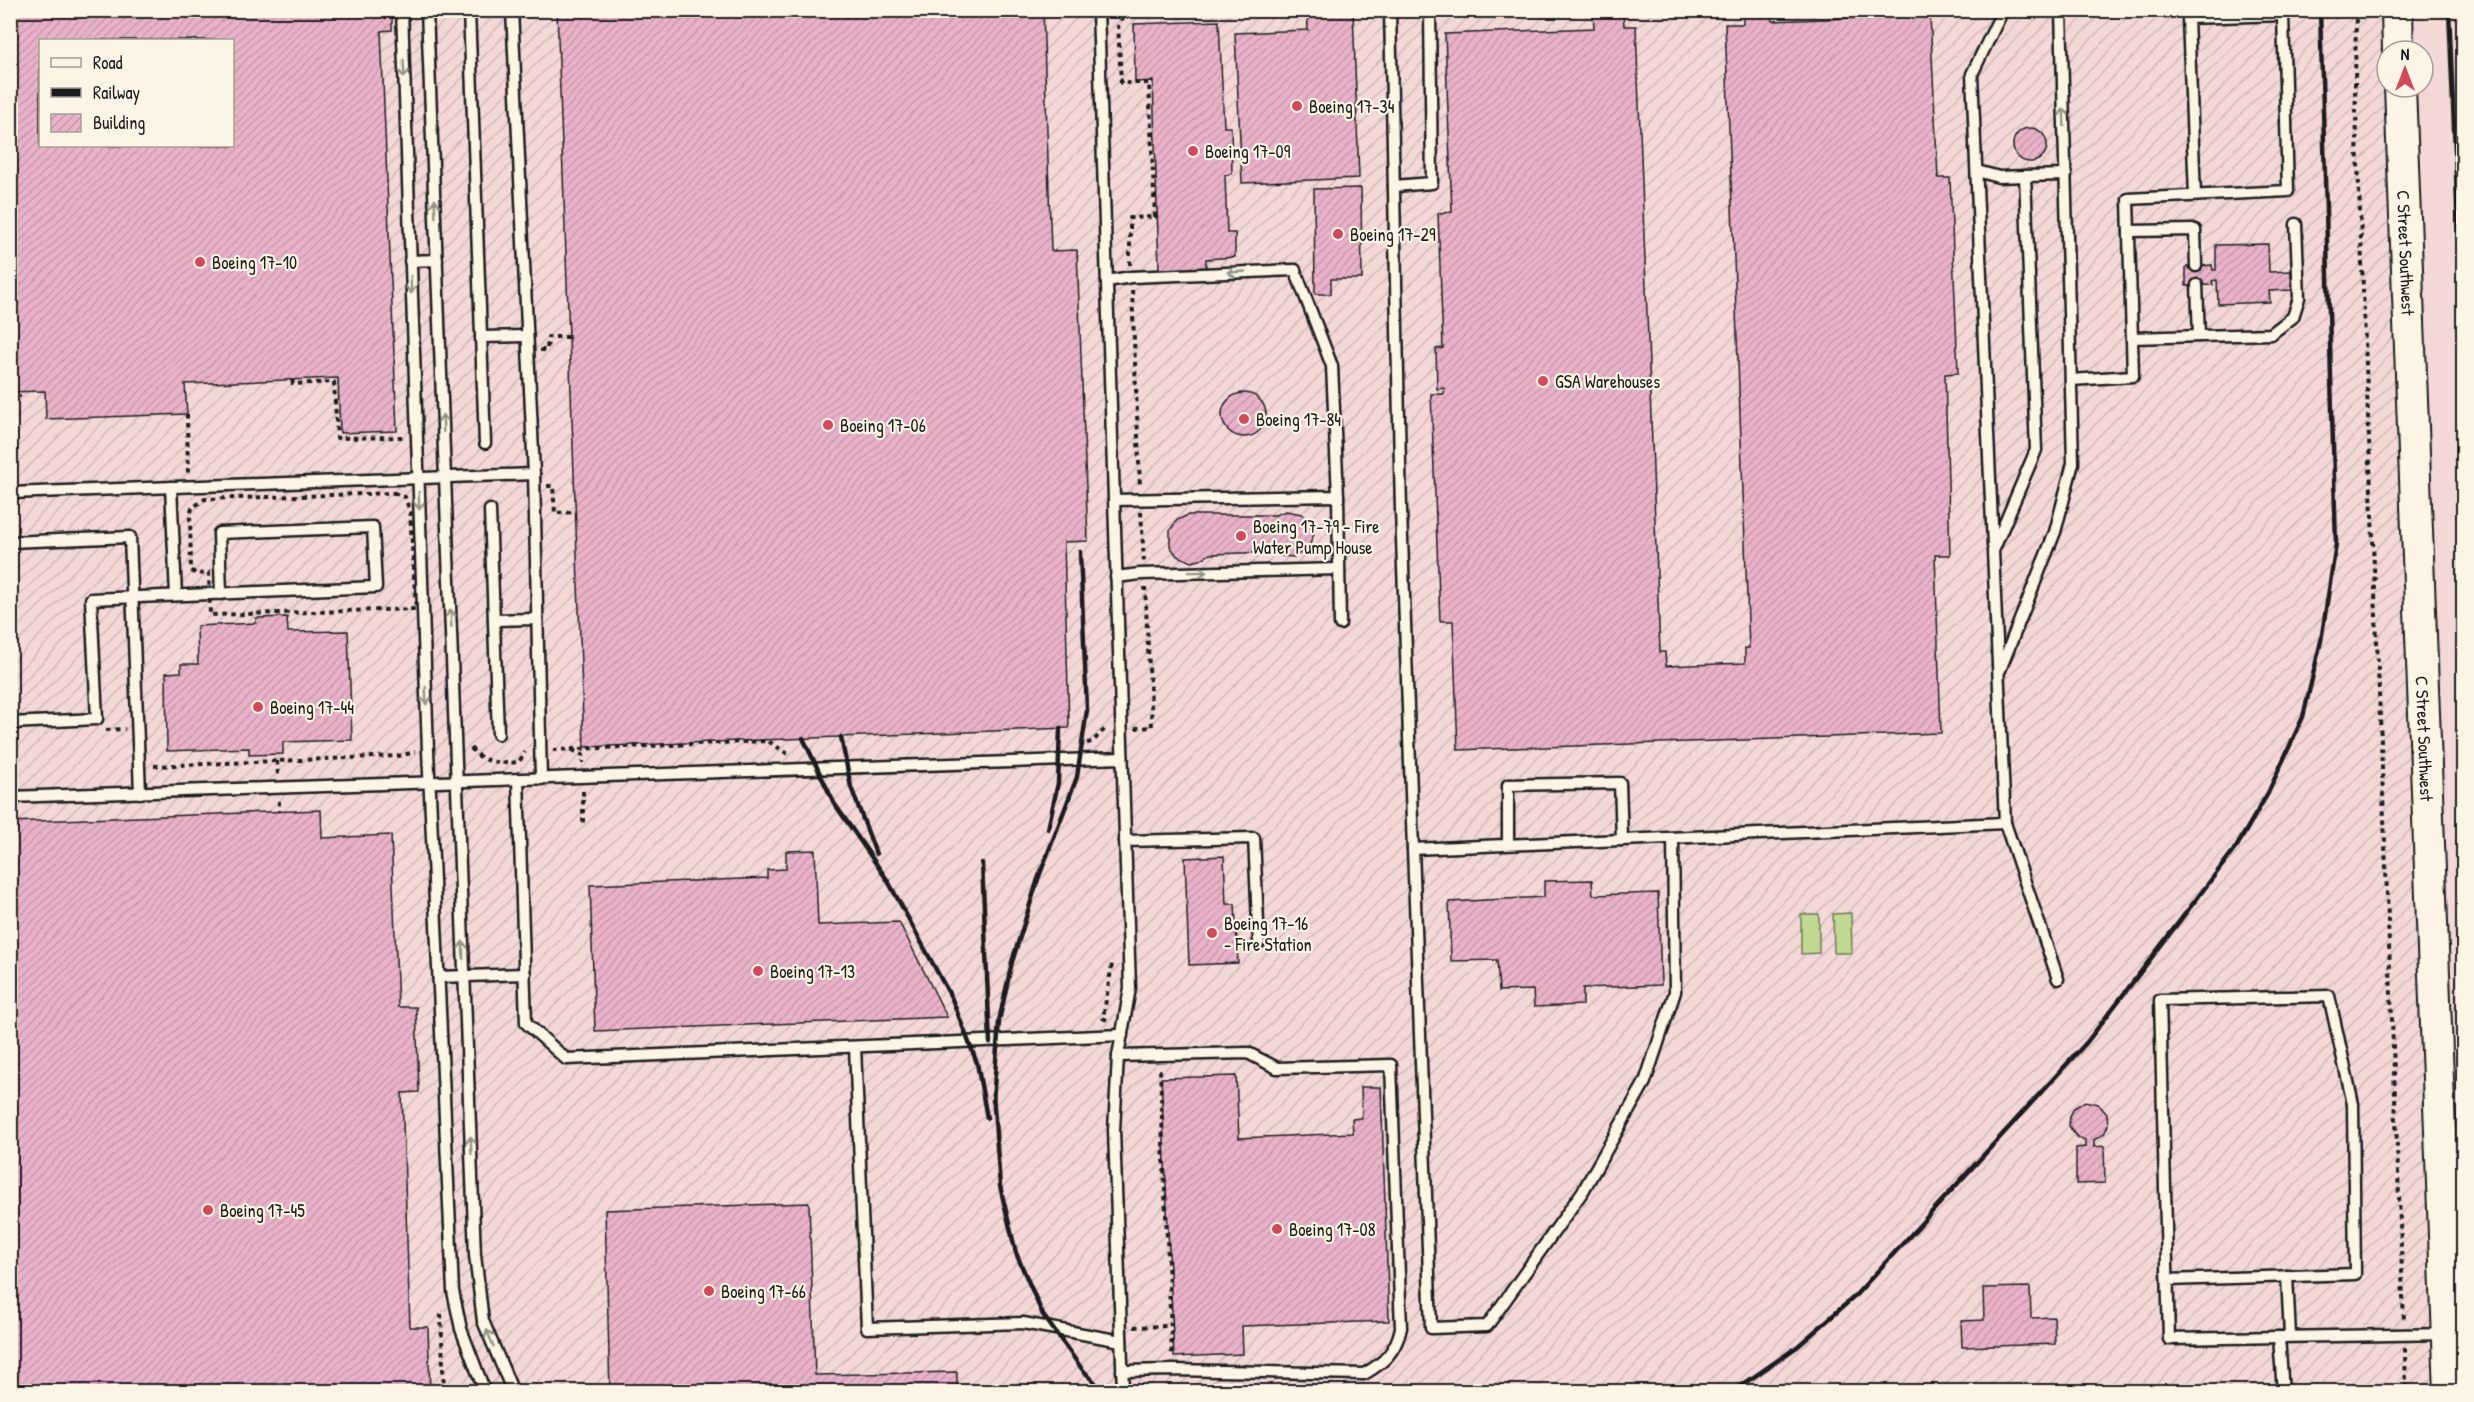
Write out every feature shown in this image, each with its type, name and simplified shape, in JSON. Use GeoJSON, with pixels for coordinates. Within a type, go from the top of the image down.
{"type":"FeatureCollection","features":[{"type":"Feature","properties":{"kind":"main road"},"geometry":{"type":"LineString","coordinates":[[2397,10],[2398,39]]}},
{"type":"Feature","properties":{"kind":"main road","name":"C Street Southwest"},"geometry":{"type":"LineString","coordinates":[[2400,99],[2450,1392]]}},
{"type":"Feature","properties":{"kind":"lane"},"geometry":{"type":"LineString","coordinates":[[402,10],[430,783],[453,1291],[461,1329],[485,1392]]}},
{"type":"Feature","properties":{"kind":"lane"},"geometry":{"type":"LineString","coordinates":[[427,10],[475,1255],[483,1322],[513,1392]]}},
{"type":"Feature","properties":{"kind":"lane"},"geometry":{"type":"LineString","coordinates":[[469,10],[485,443]]}},
{"type":"Feature","properties":{"kind":"lane"},"geometry":{"type":"LineString","coordinates":[[512,10],[534,474],[541,779]]}},
{"type":"Feature","properties":{"kind":"lane"},"geometry":{"type":"LineString","coordinates":[[1098,10],[1130,988],[1118,1056],[1114,1130],[1123,1392]]}},
{"type":"Feature","properties":{"kind":"lane"},"geometry":{"type":"LineString","coordinates":[[1390,10],[1401,510],[1431,1328],[1487,1326],[1583,1191],[1645,1082],[1675,992],[1673,838]]}},
{"type":"Feature","properties":{"kind":"lane"},"geometry":{"type":"LineString","coordinates":[[1394,186],[1432,183],[1430,10]]}},
{"type":"Feature","properties":{"kind":"lane"},"geometry":{"type":"LineString","coordinates":[[2002,10],[1972,74],[2005,823],[2058,979]]}},
{"type":"Feature","properties":{"kind":"lane"},"geometry":{"type":"LineString","coordinates":[[1999,674],[2055,532],[2073,463],[2061,10]]}},
{"type":"Feature","properties":{"kind":"lane"},"geometry":{"type":"LineString","coordinates":[[2071,380],[2133,376],[2128,199],[2288,190],[2283,15],[2188,18],[2195,195]]}},
{"type":"Feature","properties":{"kind":"lane"},"geometry":{"type":"LineString","coordinates":[[1977,171],[1999,177],[2066,175]]}},
{"type":"Feature","properties":{"kind":"lane"},"geometry":{"type":"LineString","coordinates":[[1993,551],[2036,450],[2025,176]]}},
{"type":"Feature","properties":{"kind":"lane"},"geometry":{"type":"LineString","coordinates":[[2132,338],[2271,334],[2293,317],[2299,298],[2296,224]]}},
{"type":"Feature","properties":{"kind":"lane"},"geometry":{"type":"LineString","coordinates":[[2129,231],[2194,230],[2196,266]]}},
{"type":"Feature","properties":{"kind":"lane"},"geometry":{"type":"LineString","coordinates":[[410,261],[437,260]]}},
{"type":"Feature","properties":{"kind":"lane"},"geometry":{"type":"LineString","coordinates":[[1107,281],[1131,277],[1295,270],[1332,366],[1338,496],[1340,624]]}},
{"type":"Feature","properties":{"kind":"lane"},"geometry":{"type":"LineString","coordinates":[[2197,285],[2199,336]]}},
{"type":"Feature","properties":{"kind":"lane"},"geometry":{"type":"LineString","coordinates":[[481,338],[527,336]]}},
{"type":"Feature","properties":{"kind":"lane"},"geometry":{"type":"LineString","coordinates":[[10,493],[534,474]]}},
{"type":"Feature","properties":{"kind":"lane"},"geometry":{"type":"LineString","coordinates":[[171,487],[176,596]]}},
{"type":"Feature","properties":{"kind":"lane"},"geometry":{"type":"LineString","coordinates":[[1114,500],[1338,496]]}},
{"type":"Feature","properties":{"kind":"lane"},"geometry":{"type":"LineString","coordinates":[[490,510],[498,734]]}},
{"type":"Feature","properties":{"kind":"lane"},"geometry":{"type":"LineString","coordinates":[[10,723],[97,719],[92,599],[176,596],[210,594],[221,594],[376,587],[373,527],[219,533],[221,594]]}},
{"type":"Feature","properties":{"kind":"lane"},"geometry":{"type":"LineString","coordinates":[[10,542],[130,537],[140,793]]}},
{"type":"Feature","properties":{"kind":"lane"},"geometry":{"type":"LineString","coordinates":[[1116,577],[1142,574],[1338,569]]}},
{"type":"Feature","properties":{"kind":"lane"},"geometry":{"type":"LineString","coordinates":[[494,621],[537,619]]}},
{"type":"Feature","properties":{"kind":"lane"},"geometry":{"type":"LineString","coordinates":[[10,797],[1122,758]]}},
{"type":"Feature","properties":{"kind":"lane"},"geometry":{"type":"LineString","coordinates":[[518,779],[526,1023],[566,1059],[855,1047],[1122,1032]]}},
{"type":"Feature","properties":{"kind":"lane"},"geometry":{"type":"LineString","coordinates":[[1508,845],[1508,785],[1620,783],[1622,840]]}},
{"type":"Feature","properties":{"kind":"lane"},"geometry":{"type":"LineString","coordinates":[[1413,849],[2005,823]]}},
{"type":"Feature","properties":{"kind":"lane"},"geometry":{"type":"LineString","coordinates":[[1125,842],[1254,838],[1259,944]]}},
{"type":"Feature","properties":{"kind":"lane"},"geometry":{"type":"LineString","coordinates":[[439,977],[525,974]]}},
{"type":"Feature","properties":{"kind":"lane"},"geometry":{"type":"LineString","coordinates":[[2167,1281],[2355,1274],[2353,1104],[2329,996],[2160,1000],[2167,1281],[2169,1339],[2448,1334]]}},
{"type":"Feature","properties":{"kind":"lane"},"geometry":{"type":"LineString","coordinates":[[855,1047],[867,1328],[1023,1323],[1121,1341]]}},
{"type":"Feature","properties":{"kind":"lane"},"geometry":{"type":"LineString","coordinates":[[1118,1056],[1248,1053],[1277,1068],[1391,1065],[1401,1328],[1398,1342],[1389,1356],[1380,1365],[1364,1374],[1122,1371]]}},
{"type":"Feature","properties":{"kind":"lane"},"geometry":{"type":"LineString","coordinates":[[2283,1392],[2287,1276]]}},
{"type":"Feature","properties":{"kind":"path"},"geometry":{"type":"LineString","coordinates":[[1082,745],[1092,742],[1105,729],[1152,727],[1142,574],[1130,218],[1155,217],[1149,83],[1121,83],[1118,22],[1133,10],[1187,11]]}},
{"type":"Feature","properties":{"kind":"path"},"geometry":{"type":"LineString","coordinates":[[2356,10],[2355,87],[2403,1312]]}},
{"type":"Feature","properties":{"kind":"path"},"geometry":{"type":"LineString","coordinates":[[292,380],[293,384],[334,382],[337,438],[406,437],[406,428]]}},
{"type":"Feature","properties":{"kind":"path"},"geometry":{"type":"LineString","coordinates":[[10,396],[21,396]]}},
{"type":"Feature","properties":{"kind":"path"},"geometry":{"type":"LineString","coordinates":[[534,487],[554,486],[555,513],[575,512]]}},
{"type":"Feature","properties":{"kind":"path"},"geometry":{"type":"LineString","coordinates":[[416,609],[210,615],[209,573],[196,574],[191,570],[190,516],[196,503],[205,499],[394,493],[405,497],[410,512],[417,621]]}},
{"type":"Feature","properties":{"kind":"path"},"geometry":{"type":"LineString","coordinates":[[102,730],[125,729],[126,738]]}},
{"type":"Feature","properties":{"kind":"path"},"geometry":{"type":"LineString","coordinates":[[1105,729],[1106,759]]}},
{"type":"Feature","properties":{"kind":"path"},"geometry":{"type":"LineString","coordinates":[[470,742],[472,750],[487,760],[509,763],[519,762],[525,752],[768,741],[797,760]]}},
{"type":"Feature","properties":{"kind":"path"},"geometry":{"type":"LineString","coordinates":[[139,766],[398,756],[416,752],[422,743]]}},
{"type":"Feature","properties":{"kind":"path"},"geometry":{"type":"LineString","coordinates":[[1112,956],[1113,967],[1103,1018],[1122,1032]]}},
{"type":"Feature","properties":{"kind":"path"},"geometry":{"type":"LineString","coordinates":[[1145,1055],[1141,1072],[1160,1071],[1169,1326],[1176,1383],[1160,1392]]}},
{"type":"Feature","properties":{"kind":"path"},"geometry":{"type":"LineString","coordinates":[[2405,1354],[2406,1392]]}},
{"type":"Feature","properties":{"kind":"shaded area"},"geometry":{"type":"Polygon","coordinates":[[[10,11],[2414,11],[2415,39],[2375,39],[2375,99],[2417,99],[2461,1391],[11,1391],[10,11]]]}},
{"type":"Feature","properties":{"kind":"shaded area"},"geometry":{"type":"Polygon","coordinates":[[[2414,11],[2464,11],[2463,1392],[2461,1391],[2417,99],[2435,99],[2435,39],[2415,39],[2414,11]]]}},
{"type":"Feature","properties":{"kind":"green space"},"geometry":{"type":"Polygon","coordinates":[[[1851,913],[1852,953],[1834,953],[1833,914],[1851,913]]]}},
{"type":"Feature","properties":{"kind":"green space"},"geometry":{"type":"Polygon","coordinates":[[[1801,914],[1819,914],[1819,953],[1801,954],[1801,914]]]}},
{"type":"Feature","properties":{"kind":"building","name":"Boeing 17-10"},"geometry":{"type":"Polygon","coordinates":[[[75,10],[392,10],[392,30],[381,31],[397,431],[340,433],[338,378],[185,384],[187,414],[46,419],[45,391],[10,392],[10,13],[75,10]]]}},
{"type":"Feature","properties":{"kind":"building","name":"Boeing 17-06"},"geometry":{"type":"Polygon","coordinates":[[[557,10],[1043,10],[1051,251],[1077,250],[1088,541],[1064,542],[1069,728],[584,747],[557,10]]]}},
{"type":"Feature","properties":{"kind":"building","name":"Boeing 17-34"},"geometry":{"type":"Polygon","coordinates":[[[1307,10],[1353,10],[1359,178],[1242,183],[1235,33],[1308,30],[1307,10]]]}},
{"type":"Feature","properties":{"kind":"building","name":"GSA Warehouses"},"geometry":{"type":"Polygon","coordinates":[[[1593,10],[1623,10],[1624,26],[1636,26],[1660,652],[1665,652],[1666,666],[1745,663],[1745,648],[1749,648],[1725,24],[1743,24],[1743,10],[1771,10],[1772,21],[1930,15],[1938,178],[1950,178],[1958,373],[1945,374],[1950,555],[1935,555],[1941,733],[1458,750],[1453,621],[1440,621],[1431,394],[1444,394],[1444,388],[1437,389],[1436,349],[1443,348],[1438,213],[1452,212],[1445,34],[1594,28],[1593,10]]]}},
{"type":"Feature","properties":{"kind":"building","name":"Boeing 17-09"},"geometry":{"type":"Polygon","coordinates":[[[1219,21],[1224,127],[1231,127],[1232,174],[1225,175],[1227,233],[1235,233],[1235,257],[1206,259],[1206,269],[1159,269],[1153,81],[1135,82],[1134,24],[1219,21]]]}},
{"type":"Feature","properties":{"kind":"building"},"geometry":{"type":"Polygon","coordinates":[[[2030,128],[2042,133],[2047,145],[2042,157],[2030,162],[2018,157],[2013,145],[2018,133],[2030,128]]]}},
{"type":"Feature","properties":{"kind":"building","name":"Boeing 17-29"},"geometry":{"type":"Polygon","coordinates":[[[1361,188],[1362,279],[1331,279],[1331,294],[1315,294],[1314,189],[1361,188]]]}},
{"type":"Feature","properties":{"kind":"building"},"geometry":{"type":"Polygon","coordinates":[[[2268,244],[2269,272],[2291,271],[2292,290],[2269,291],[2270,302],[2218,304],[2217,280],[2212,281],[2213,285],[2186,286],[2186,267],[2212,265],[2213,270],[2216,270],[2216,245],[2268,244]]]}},
{"type":"Feature","properties":{"kind":"building","name":"Boeing 17-84"},"geometry":{"type":"Polygon","coordinates":[[[1244,393],[1259,400],[1266,415],[1259,430],[1244,437],[1229,430],[1222,415],[1229,400],[1244,393]]]}},
{"type":"Feature","properties":{"kind":"building","name":"Boeing 17-79 - Fire Water Pump House"},"geometry":{"type":"Polygon","coordinates":[[[1286,511],[1302,514],[1308,519],[1314,534],[1308,549],[1294,557],[1282,556],[1275,552],[1210,554],[1192,562],[1177,556],[1170,546],[1170,530],[1177,520],[1188,515],[1275,515],[1286,511]]]}},
{"type":"Feature","properties":{"kind":"building","name":"Boeing 17-44"},"geometry":{"type":"Polygon","coordinates":[[[287,617],[288,632],[348,631],[352,740],[283,742],[283,754],[249,755],[249,748],[167,751],[166,673],[181,672],[181,664],[198,664],[197,626],[256,623],[256,618],[287,617]]]}},
{"type":"Feature","properties":{"kind":"building","name":"Boeing 17-45"},"geometry":{"type":"Polygon","coordinates":[[[321,810],[322,838],[391,835],[398,1007],[416,1007],[419,1092],[402,1093],[410,1327],[428,1327],[430,1392],[10,1392],[10,822],[321,810]]]}},
{"type":"Feature","properties":{"kind":"building","name":"Boeing 17-13"},"geometry":{"type":"Polygon","coordinates":[[[815,850],[818,925],[899,922],[947,1017],[595,1031],[590,885],[767,878],[767,870],[786,869],[786,851],[815,850]]]}},
{"type":"Feature","properties":{"kind":"building","name":"Boeing 17-16 - Fire Station"},"geometry":{"type":"Polygon","coordinates":[[[1224,856],[1226,904],[1235,904],[1238,963],[1189,965],[1185,858],[1224,856]]]}},
{"type":"Feature","properties":{"kind":"building"},"geometry":{"type":"Polygon","coordinates":[[[1592,880],[1593,895],[1658,893],[1661,985],[1583,988],[1583,1005],[1534,1007],[1533,990],[1499,991],[1497,960],[1451,961],[1449,902],[1544,897],[1544,881],[1592,880]]]}},
{"type":"Feature","properties":{"kind":"building","name":"Boeing 17-08"},"geometry":{"type":"Polygon","coordinates":[[[1236,1076],[1239,1138],[1353,1133],[1352,1119],[1362,1118],[1361,1087],[1381,1087],[1389,1321],[1242,1326],[1243,1354],[1174,1357],[1161,1078],[1236,1076]]]}},
{"type":"Feature","properties":{"kind":"building"},"geometry":{"type":"Polygon","coordinates":[[[2085,1101],[2098,1104],[2107,1114],[2108,1125],[2104,1134],[2094,1140],[2094,1147],[2104,1146],[2105,1183],[2076,1184],[2076,1148],[2085,1147],[2085,1140],[2077,1137],[2069,1125],[2074,1108],[2085,1101]]]}},
{"type":"Feature","properties":{"kind":"building","name":"Boeing 17-66"},"geometry":{"type":"Polygon","coordinates":[[[809,1203],[815,1375],[957,1372],[957,1391],[1065,1387],[1065,1392],[610,1392],[605,1210],[809,1203]]]}},
{"type":"Feature","properties":{"kind":"building"},"geometry":{"type":"Polygon","coordinates":[[[2030,1287],[2031,1318],[2054,1317],[2055,1344],[1962,1347],[1961,1321],[1984,1320],[1983,1288],[2030,1287]]]}},
{"type":"Feature","properties":{"kind":"railway"},"geometry":{"type":"LineString","coordinates":[[1732,1392],[1797,1347],[1854,1297],[2087,1042],[2237,846],[2268,793],[2303,717],[2321,641],[2336,544],[2320,10]]}},
{"type":"Feature","properties":{"kind":"railway"},"geometry":{"type":"LineString","coordinates":[[2449,10],[2464,364]]}},
{"type":"Feature","properties":{"kind":"railway"},"geometry":{"type":"LineString","coordinates":[[993,1101],[999,1021],[1012,962],[1038,879],[1077,777],[1087,710],[1080,552]]}},
{"type":"Feature","properties":{"kind":"railway"},"geometry":{"type":"LineString","coordinates":[[1048,829],[1058,783],[1060,728]]}},
{"type":"Feature","properties":{"kind":"railway"},"geometry":{"type":"LineString","coordinates":[[841,737],[851,787],[876,854]]}},
{"type":"Feature","properties":{"kind":"railway"},"geometry":{"type":"LineString","coordinates":[[803,738],[834,803],[888,881],[952,999],[977,1063],[987,1118]]}},
{"type":"Feature","properties":{"kind":"railway"},"geometry":{"type":"LineString","coordinates":[[982,863],[990,1043]]}},
{"type":"Feature","properties":{"kind":"railway"},"geometry":{"type":"LineString","coordinates":[[993,1094],[1000,1186],[1016,1253],[1043,1315],[1082,1369],[1104,1392]]}},
{"type":"Feature","properties":{"kind":"place","name":"Boeing 17-34"},"geometry":{"type":"Point","coordinates":[1297,106]}},
{"type":"Feature","properties":{"kind":"place","name":"Boeing 17-09"},"geometry":{"type":"Point","coordinates":[1193,151]}},
{"type":"Feature","properties":{"kind":"place","name":"Boeing 17-29"},"geometry":{"type":"Point","coordinates":[1338,234]}},
{"type":"Feature","properties":{"kind":"place","name":"Boeing 17-10"},"geometry":{"type":"Point","coordinates":[200,262]}},
{"type":"Feature","properties":{"kind":"place","name":"GSA Warehouses"},"geometry":{"type":"Point","coordinates":[1543,381]}},
{"type":"Feature","properties":{"kind":"place","name":"Boeing 17-84"},"geometry":{"type":"Point","coordinates":[1244,419]}},
{"type":"Feature","properties":{"kind":"place","name":"Boeing 17-06"},"geometry":{"type":"Point","coordinates":[828,425]}},
{"type":"Feature","properties":{"kind":"place","name":"Boeing 17-79 - Fire Water Pump House"},"geometry":{"type":"Point","coordinates":[1241,536]}},
{"type":"Feature","properties":{"kind":"place","name":"Boeing 17-44"},"geometry":{"type":"Point","coordinates":[258,707]}},
{"type":"Feature","properties":{"kind":"place","name":"Boeing 17-16 - Fire Station"},"geometry":{"type":"Point","coordinates":[1212,933]}},
{"type":"Feature","properties":{"kind":"place","name":"Boeing 17-13"},"geometry":{"type":"Point","coordinates":[758,971]}},
{"type":"Feature","properties":{"kind":"place","name":"Boeing 17-45"},"geometry":{"type":"Point","coordinates":[208,1210]}},
{"type":"Feature","properties":{"kind":"place","name":"Boeing 17-08"},"geometry":{"type":"Point","coordinates":[1277,1229]}},
{"type":"Feature","properties":{"kind":"place","name":"Boeing 17-66"},"geometry":{"type":"Point","coordinates":[709,1291]}}]}
